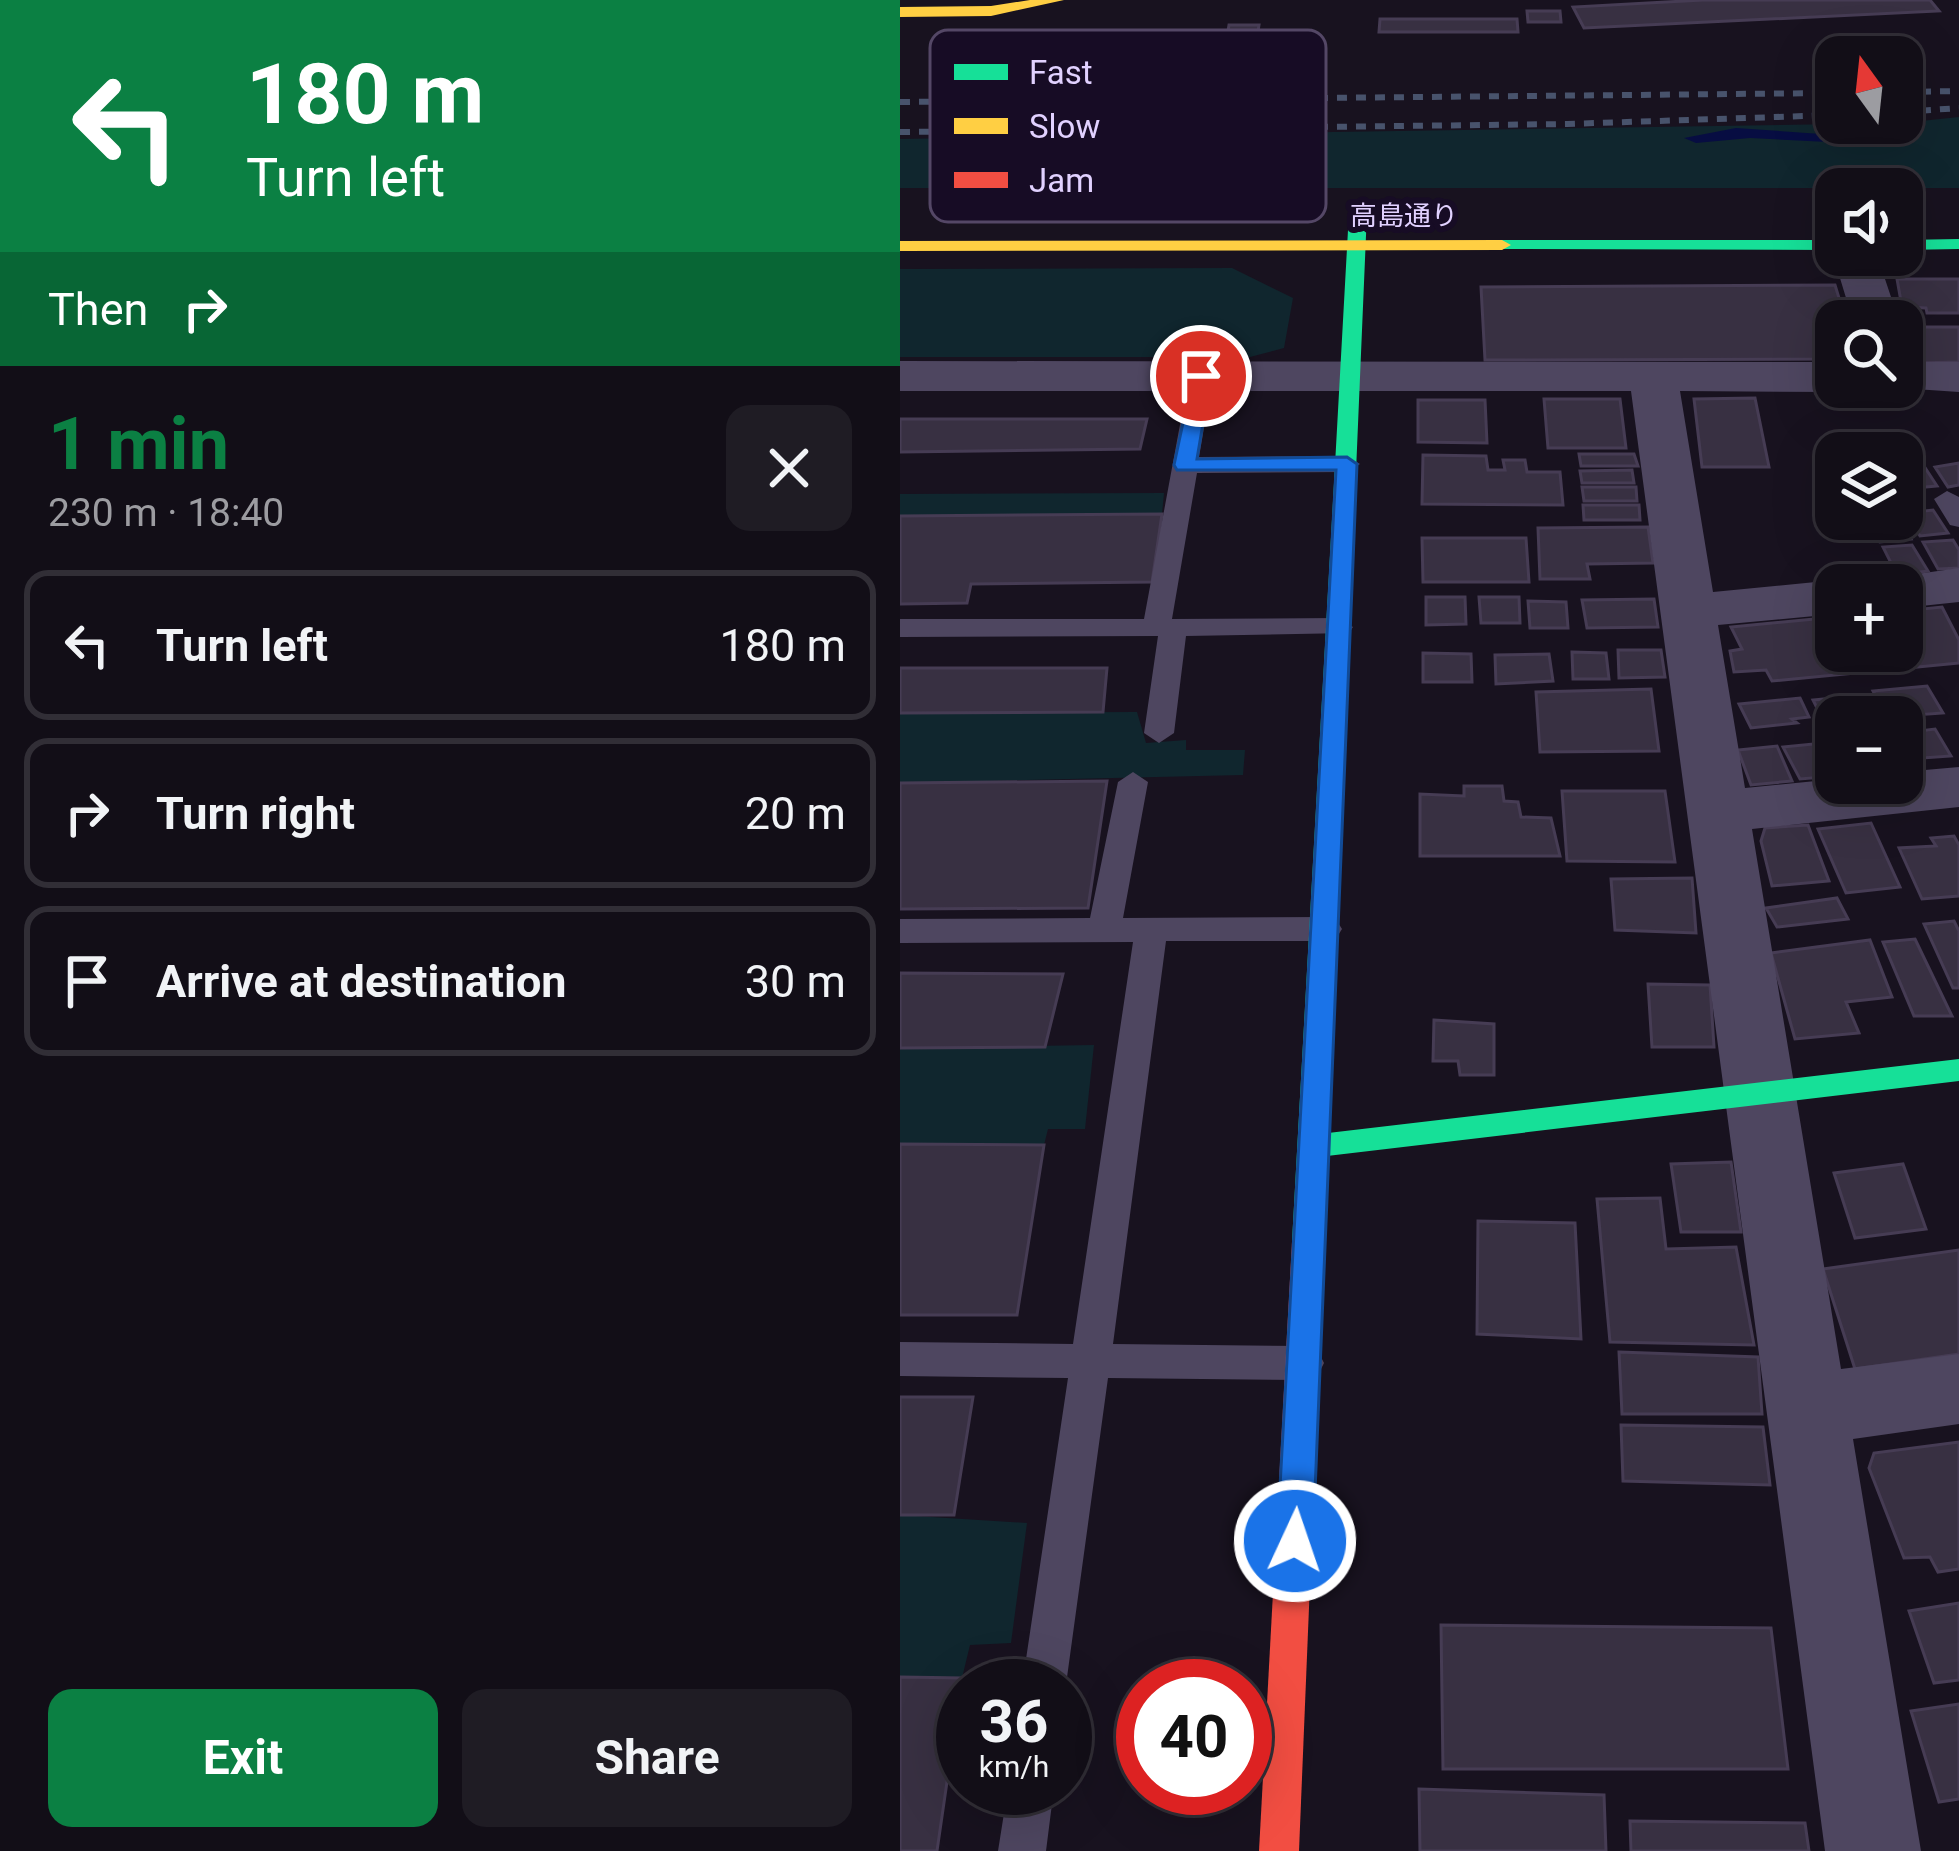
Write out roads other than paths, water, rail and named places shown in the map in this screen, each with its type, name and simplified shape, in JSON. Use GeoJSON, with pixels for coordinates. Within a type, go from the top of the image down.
{"type":"FeatureCollection","features":[{"type":"Feature","properties":{"kind":"street"},"geometry":{"type":"LineString","coordinates":[[900,12],[991,11],[1057,0]]}},
{"type":"Feature","properties":{"kind":"street"},"geometry":{"type":"LineString","coordinates":[[1279,1851],[1358,212]]}},
{"type":"Feature","properties":{"kind":"street"},"geometry":{"type":"LineString","coordinates":[[1923,244],[1959,244]]}},
{"type":"Feature","properties":{"kind":"street","name":"高島通り"},"geometry":{"type":"LineString","coordinates":[[900,246],[1815,245]]}},
{"type":"Feature","properties":{"kind":"street"},"geometry":{"type":"LineString","coordinates":[[900,376],[1815,377]]}},
{"type":"Feature","properties":{"kind":"street"},"geometry":{"type":"LineString","coordinates":[[1652,377],[1873,1851]]}},
{"type":"Feature","properties":{"kind":"street"},"geometry":{"type":"LineString","coordinates":[[1923,377],[1959,377]]}},
{"type":"Feature","properties":{"kind":"street"},"geometry":{"type":"LineString","coordinates":[[1923,588],[1959,585]]}},
{"type":"Feature","properties":{"kind":"street"},"geometry":{"type":"LineString","coordinates":[[1687,611],[1815,599]]}},
{"type":"Feature","properties":{"kind":"street"},"geometry":{"type":"LineString","coordinates":[[1718,812],[1959,787]]}},
{"type":"Feature","properties":{"kind":"street"},"geometry":{"type":"LineString","coordinates":[[1315,1146],[1959,1070]]}},
{"type":"Feature","properties":{"kind":"street"},"geometry":{"type":"LineString","coordinates":[[1809,1409],[1959,1389]]}},
{"type":"Feature","properties":{"kind":"lane"},"geometry":{"type":"LineString","coordinates":[[1159,733],[1164,628],[1201,376]]}},
{"type":"Feature","properties":{"kind":"lane"},"geometry":{"type":"LineString","coordinates":[[1185,465],[1347,464]]}},
{"type":"Feature","properties":{"kind":"lane"},"geometry":{"type":"LineString","coordinates":[[900,628],[1339,627]]}},
{"type":"Feature","properties":{"kind":"lane"},"geometry":{"type":"LineString","coordinates":[[1104,930],[1133,782]]}},
{"type":"Feature","properties":{"kind":"lane"},"geometry":{"type":"LineString","coordinates":[[900,931],[1325,928]]}},
{"type":"Feature","properties":{"kind":"lane"},"geometry":{"type":"LineString","coordinates":[[1049,1659],[1151,930]]}},
{"type":"Feature","properties":{"kind":"lane"},"geometry":{"type":"LineString","coordinates":[[900,1358],[1304,1364]]}},
{"type":"Feature","properties":{"kind":"lane"},"geometry":{"type":"LineString","coordinates":[[1022,1851],[1027,1815]]}},
{"type":"Feature","properties":{"kind":"railway"},"geometry":{"type":"LineString","coordinates":[[1923,92],[1959,91]]}},
{"type":"Feature","properties":{"kind":"railway"},"geometry":{"type":"LineString","coordinates":[[1326,98],[1815,93]]}},
{"type":"Feature","properties":{"kind":"railway"},"geometry":{"type":"LineString","coordinates":[[900,102],[930,102]]}},
{"type":"Feature","properties":{"kind":"railway"},"geometry":{"type":"LineString","coordinates":[[1923,111],[1959,108]]}},
{"type":"Feature","properties":{"kind":"railway"},"geometry":{"type":"LineString","coordinates":[[1326,127],[1815,116]]}},
{"type":"Feature","properties":{"kind":"railway"},"geometry":{"type":"LineString","coordinates":[[900,132],[930,132]]}}]}
